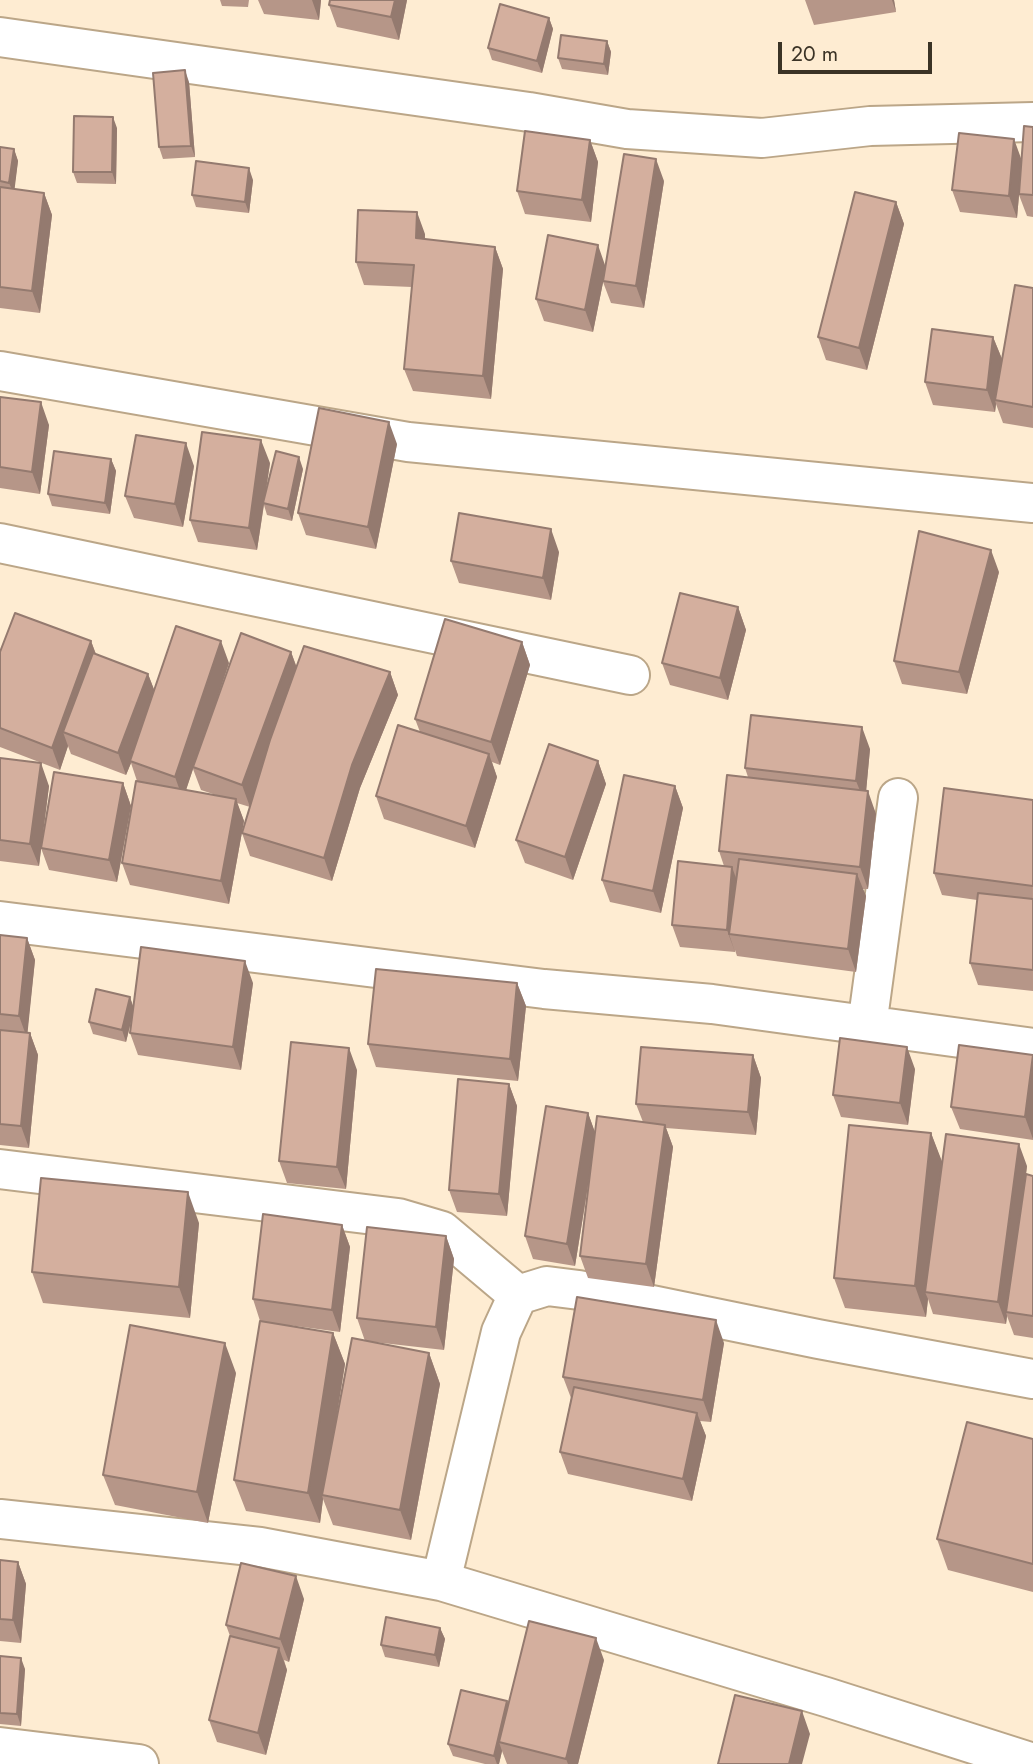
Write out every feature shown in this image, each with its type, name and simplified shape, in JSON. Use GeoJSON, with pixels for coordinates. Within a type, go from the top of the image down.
{"type":"FeatureCollection","features":[{"type":"Feature","properties":{"kind":"street"},"geometry":{"type":"LineString","coordinates":[[0,37],[529,112],[627,130],[762,138],[870,126],[1033,122]]}},
{"type":"Feature","properties":{"kind":"street"},"geometry":{"type":"LineString","coordinates":[[0,371],[408,442],[1033,503]]}},
{"type":"Feature","properties":{"kind":"street"},"geometry":{"type":"LineString","coordinates":[[0,543],[630,674]]}},
{"type":"Feature","properties":{"kind":"street"},"geometry":{"type":"LineString","coordinates":[[867,1026],[898,798]]}},
{"type":"Feature","properties":{"kind":"street"},"geometry":{"type":"LineString","coordinates":[[0,920],[544,989],[712,1004],[1033,1048]]}},
{"type":"Feature","properties":{"kind":"street"},"geometry":{"type":"LineString","coordinates":[[0,1169],[398,1218],[442,1231],[518,1295]]}},
{"type":"Feature","properties":{"kind":"street"},"geometry":{"type":"LineString","coordinates":[[442,1581],[501,1332],[518,1295],[547,1286],[579,1290],[1033,1380]]}},
{"type":"Feature","properties":{"kind":"street"},"geometry":{"type":"LineString","coordinates":[[0,1519],[260,1547],[442,1581],[813,1693],[1033,1763]]}},
{"type":"Feature","properties":{"kind":"street"},"geometry":{"type":"LineString","coordinates":[[0,1747],[139,1764]]}},
{"type":"Feature","properties":{"kind":"building"},"geometry":{"type":"Polygon","coordinates":[[[330,0],[395,0],[391,17],[329,5],[330,0]]]}},
{"type":"Feature","properties":{"kind":"building"},"geometry":{"type":"Polygon","coordinates":[[[500,4],[549,18],[537,61],[488,48],[500,4]]]}},
{"type":"Feature","properties":{"kind":"building"},"geometry":{"type":"Polygon","coordinates":[[[561,35],[607,41],[604,64],[558,58],[561,35]]]}},
{"type":"Feature","properties":{"kind":"building"},"geometry":{"type":"Polygon","coordinates":[[[185,70],[191,146],[159,147],[153,73],[185,70]]]}},
{"type":"Feature","properties":{"kind":"building"},"geometry":{"type":"Polygon","coordinates":[[[74,116],[113,117],[112,172],[73,172],[74,116]]]}},
{"type":"Feature","properties":{"kind":"building"},"geometry":{"type":"Polygon","coordinates":[[[1024,126],[1033,127],[1033,195],[1019,194],[1024,126]]]}},
{"type":"Feature","properties":{"kind":"building"},"geometry":{"type":"Polygon","coordinates":[[[525,131],[590,140],[582,200],[517,191],[525,131]]]}},
{"type":"Feature","properties":{"kind":"building"},"geometry":{"type":"Polygon","coordinates":[[[959,133],[1014,139],[1009,196],[952,190],[959,133]]]}},
{"type":"Feature","properties":{"kind":"building"},"geometry":{"type":"Polygon","coordinates":[[[0,147],[14,149],[9,183],[0,181],[0,147]]]}},
{"type":"Feature","properties":{"kind":"building"},"geometry":{"type":"Polygon","coordinates":[[[624,154],[656,159],[636,286],[603,281],[624,154]]]}},
{"type":"Feature","properties":{"kind":"building"},"geometry":{"type":"Polygon","coordinates":[[[196,161],[249,168],[245,202],[192,195],[196,161]]]}},
{"type":"Feature","properties":{"kind":"building"},"geometry":{"type":"Polygon","coordinates":[[[0,187],[44,193],[32,291],[0,287],[0,187]]]}},
{"type":"Feature","properties":{"kind":"building"},"geometry":{"type":"Polygon","coordinates":[[[855,192],[896,202],[859,348],[818,337],[855,192]]]}},
{"type":"Feature","properties":{"kind":"building"},"geometry":{"type":"Polygon","coordinates":[[[358,210],[417,212],[416,238],[495,247],[483,376],[404,369],[414,265],[356,262],[358,210]]]}},
{"type":"Feature","properties":{"kind":"building"},"geometry":{"type":"Polygon","coordinates":[[[548,235],[598,245],[585,310],[536,299],[548,235]]]}},
{"type":"Feature","properties":{"kind":"building"},"geometry":{"type":"Polygon","coordinates":[[[1015,285],[1033,288],[1033,407],[995,400],[1015,285]]]}},
{"type":"Feature","properties":{"kind":"building"},"geometry":{"type":"Polygon","coordinates":[[[932,329],[993,337],[987,390],[925,382],[932,329]]]}},
{"type":"Feature","properties":{"kind":"building"},"geometry":{"type":"Polygon","coordinates":[[[0,397],[41,402],[32,472],[0,467],[0,397]]]}},
{"type":"Feature","properties":{"kind":"building"},"geometry":{"type":"Polygon","coordinates":[[[319,408],[389,422],[368,527],[298,513],[319,408]]]}},
{"type":"Feature","properties":{"kind":"building"},"geometry":{"type":"Polygon","coordinates":[[[202,432],[261,440],[249,528],[190,520],[202,432]]]}},
{"type":"Feature","properties":{"kind":"building"},"geometry":{"type":"Polygon","coordinates":[[[136,435],[186,443],[175,504],[125,496],[136,435]]]}},
{"type":"Feature","properties":{"kind":"building"},"geometry":{"type":"Polygon","coordinates":[[[54,451],[111,459],[105,503],[48,494],[54,451]]]}},
{"type":"Feature","properties":{"kind":"building"},"geometry":{"type":"Polygon","coordinates":[[[276,451],[299,457],[288,509],[263,503],[276,451]]]}},
{"type":"Feature","properties":{"kind":"building"},"geometry":{"type":"Polygon","coordinates":[[[459,513],[551,529],[543,578],[451,561],[459,513]]]}},
{"type":"Feature","properties":{"kind":"building"},"geometry":{"type":"Polygon","coordinates":[[[919,531],[991,550],[959,672],[894,661],[919,531]]]}},
{"type":"Feature","properties":{"kind":"building"},"geometry":{"type":"Polygon","coordinates":[[[680,593],[738,607],[720,678],[662,663],[680,593]]]}},
{"type":"Feature","properties":{"kind":"building"},"geometry":{"type":"Polygon","coordinates":[[[15,613],[91,641],[52,748],[0,728],[0,652],[15,613]]]}},
{"type":"Feature","properties":{"kind":"building"},"geometry":{"type":"Polygon","coordinates":[[[445,619],[522,642],[491,742],[415,719],[445,619]]]}},
{"type":"Feature","properties":{"kind":"building"},"geometry":{"type":"Polygon","coordinates":[[[176,626],[221,641],[175,777],[130,761],[176,626]]]}},
{"type":"Feature","properties":{"kind":"building"},"geometry":{"type":"Polygon","coordinates":[[[241,633],[291,652],[242,785],[193,767],[241,633]]]}},
{"type":"Feature","properties":{"kind":"building"},"geometry":{"type":"Polygon","coordinates":[[[304,646],[390,672],[352,765],[324,858],[242,833],[270,740],[304,646]]]}},
{"type":"Feature","properties":{"kind":"building"},"geometry":{"type":"Polygon","coordinates":[[[93,653],[148,674],[118,753],[63,732],[93,653]]]}},
{"type":"Feature","properties":{"kind":"building"},"geometry":{"type":"Polygon","coordinates":[[[751,715],[862,727],[856,781],[745,768],[751,715]]]}},
{"type":"Feature","properties":{"kind":"building"},"geometry":{"type":"Polygon","coordinates":[[[398,725],[489,754],[466,826],[376,796],[398,725]]]}},
{"type":"Feature","properties":{"kind":"building"},"geometry":{"type":"Polygon","coordinates":[[[549,744],[598,761],[565,857],[516,840],[549,744]]]}},
{"type":"Feature","properties":{"kind":"building"},"geometry":{"type":"Polygon","coordinates":[[[0,758],[41,763],[30,844],[0,840],[0,758]]]}},
{"type":"Feature","properties":{"kind":"building"},"geometry":{"type":"Polygon","coordinates":[[[54,772],[123,783],[109,860],[41,848],[54,772]]]}},
{"type":"Feature","properties":{"kind":"building"},"geometry":{"type":"Polygon","coordinates":[[[624,775],[675,786],[653,891],[602,880],[624,775]]]}},
{"type":"Feature","properties":{"kind":"building"},"geometry":{"type":"Polygon","coordinates":[[[727,775],[868,791],[860,867],[719,851],[727,775]]]}},
{"type":"Feature","properties":{"kind":"building"},"geometry":{"type":"Polygon","coordinates":[[[136,781],[236,799],[221,881],[122,863],[136,781]]]}},
{"type":"Feature","properties":{"kind":"building"},"geometry":{"type":"Polygon","coordinates":[[[944,788],[1033,800],[1033,886],[934,873],[944,788]]]}},
{"type":"Feature","properties":{"kind":"building"},"geometry":{"type":"Polygon","coordinates":[[[739,859],[857,874],[848,949],[729,934],[739,859]]]}},
{"type":"Feature","properties":{"kind":"building"},"geometry":{"type":"Polygon","coordinates":[[[678,861],[732,867],[727,930],[672,925],[678,861]]]}},
{"type":"Feature","properties":{"kind":"building"},"geometry":{"type":"Polygon","coordinates":[[[978,893],[1033,899],[1033,970],[970,963],[978,893]]]}},
{"type":"Feature","properties":{"kind":"building"},"geometry":{"type":"Polygon","coordinates":[[[0,935],[27,938],[19,1016],[0,1014],[0,935]]]}},
{"type":"Feature","properties":{"kind":"building"},"geometry":{"type":"Polygon","coordinates":[[[141,947],[245,961],[233,1047],[130,1033],[141,947]]]}},
{"type":"Feature","properties":{"kind":"building"},"geometry":{"type":"Polygon","coordinates":[[[376,969],[517,983],[510,1059],[368,1044],[376,969]]]}},
{"type":"Feature","properties":{"kind":"building"},"geometry":{"type":"Polygon","coordinates":[[[96,989],[130,997],[122,1030],[89,1022],[96,989]]]}},
{"type":"Feature","properties":{"kind":"building"},"geometry":{"type":"Polygon","coordinates":[[[0,1030],[30,1033],[21,1126],[0,1124],[0,1030]]]}},
{"type":"Feature","properties":{"kind":"building"},"geometry":{"type":"Polygon","coordinates":[[[840,1038],[907,1047],[900,1103],[833,1095],[840,1038]]]}},
{"type":"Feature","properties":{"kind":"building"},"geometry":{"type":"Polygon","coordinates":[[[291,1042],[349,1048],[337,1167],[279,1161],[291,1042]]]}},
{"type":"Feature","properties":{"kind":"building"},"geometry":{"type":"Polygon","coordinates":[[[959,1045],[1033,1055],[1025,1117],[951,1107],[959,1045]]]}},
{"type":"Feature","properties":{"kind":"building"},"geometry":{"type":"Polygon","coordinates":[[[641,1047],[753,1055],[748,1112],[636,1104],[641,1047]]]}},
{"type":"Feature","properties":{"kind":"building"},"geometry":{"type":"Polygon","coordinates":[[[458,1079],[509,1084],[499,1194],[449,1190],[458,1079]]]}},
{"type":"Feature","properties":{"kind":"building"},"geometry":{"type":"Polygon","coordinates":[[[546,1106],[588,1113],[567,1244],[525,1236],[546,1106]]]}},
{"type":"Feature","properties":{"kind":"building"},"geometry":{"type":"Polygon","coordinates":[[[597,1116],[665,1125],[646,1264],[580,1256],[597,1116]]]}},
{"type":"Feature","properties":{"kind":"building"},"geometry":{"type":"Polygon","coordinates":[[[849,1125],[931,1133],[915,1286],[834,1278],[849,1125]]]}},
{"type":"Feature","properties":{"kind":"building"},"geometry":{"type":"Polygon","coordinates":[[[946,1134],[1019,1144],[998,1302],[925,1292],[946,1134]]]}},
{"type":"Feature","properties":{"kind":"building"},"geometry":{"type":"Polygon","coordinates":[[[1026,1174],[1033,1176],[1033,1316],[1006,1312],[1026,1174]]]}},
{"type":"Feature","properties":{"kind":"building"},"geometry":{"type":"Polygon","coordinates":[[[41,1178],[188,1192],[179,1287],[32,1272],[41,1178]]]}},
{"type":"Feature","properties":{"kind":"building"},"geometry":{"type":"Polygon","coordinates":[[[263,1214],[342,1225],[332,1310],[253,1299],[263,1214]]]}},
{"type":"Feature","properties":{"kind":"building"},"geometry":{"type":"Polygon","coordinates":[[[367,1227],[446,1236],[436,1327],[357,1318],[367,1227]]]}},
{"type":"Feature","properties":{"kind":"building"},"geometry":{"type":"Polygon","coordinates":[[[577,1297],[716,1320],[703,1400],[563,1377],[577,1297]]]}},
{"type":"Feature","properties":{"kind":"building"},"geometry":{"type":"Polygon","coordinates":[[[260,1321],[333,1333],[308,1493],[234,1480],[260,1321]]]}},
{"type":"Feature","properties":{"kind":"building"},"geometry":{"type":"Polygon","coordinates":[[[130,1325],[225,1343],[197,1492],[103,1475],[130,1325]]]}},
{"type":"Feature","properties":{"kind":"building"},"geometry":{"type":"Polygon","coordinates":[[[352,1338],[429,1353],[400,1510],[322,1495],[352,1338]]]}},
{"type":"Feature","properties":{"kind":"building"},"geometry":{"type":"Polygon","coordinates":[[[574,1387],[697,1413],[683,1479],[560,1452],[574,1387]]]}},
{"type":"Feature","properties":{"kind":"building"},"geometry":{"type":"Polygon","coordinates":[[[967,1422],[1033,1439],[1033,1564],[937,1539],[967,1422]]]}},
{"type":"Feature","properties":{"kind":"building"},"geometry":{"type":"Polygon","coordinates":[[[0,1560],[18,1562],[13,1620],[0,1619],[0,1560]]]}},
{"type":"Feature","properties":{"kind":"building"},"geometry":{"type":"Polygon","coordinates":[[[241,1563],[296,1576],[280,1639],[226,1625],[241,1563]]]}},
{"type":"Feature","properties":{"kind":"building"},"geometry":{"type":"Polygon","coordinates":[[[386,1617],[440,1628],[435,1655],[381,1645],[386,1617]]]}},
{"type":"Feature","properties":{"kind":"building"},"geometry":{"type":"Polygon","coordinates":[[[529,1621],[596,1638],[566,1759],[499,1742],[529,1621]]]}},
{"type":"Feature","properties":{"kind":"building"},"geometry":{"type":"Polygon","coordinates":[[[230,1636],[279,1648],[258,1733],[209,1720],[230,1636]]]}},
{"type":"Feature","properties":{"kind":"building"},"geometry":{"type":"Polygon","coordinates":[[[0,1656],[21,1658],[17,1714],[0,1713],[0,1656]]]}},
{"type":"Feature","properties":{"kind":"building"},"geometry":{"type":"Polygon","coordinates":[[[461,1690],[507,1701],[494,1756],[448,1744],[461,1690]]]}},
{"type":"Feature","properties":{"kind":"building"},"geometry":{"type":"Polygon","coordinates":[[[735,1695],[802,1711],[789,1764],[718,1764],[735,1695]]]}}]}
